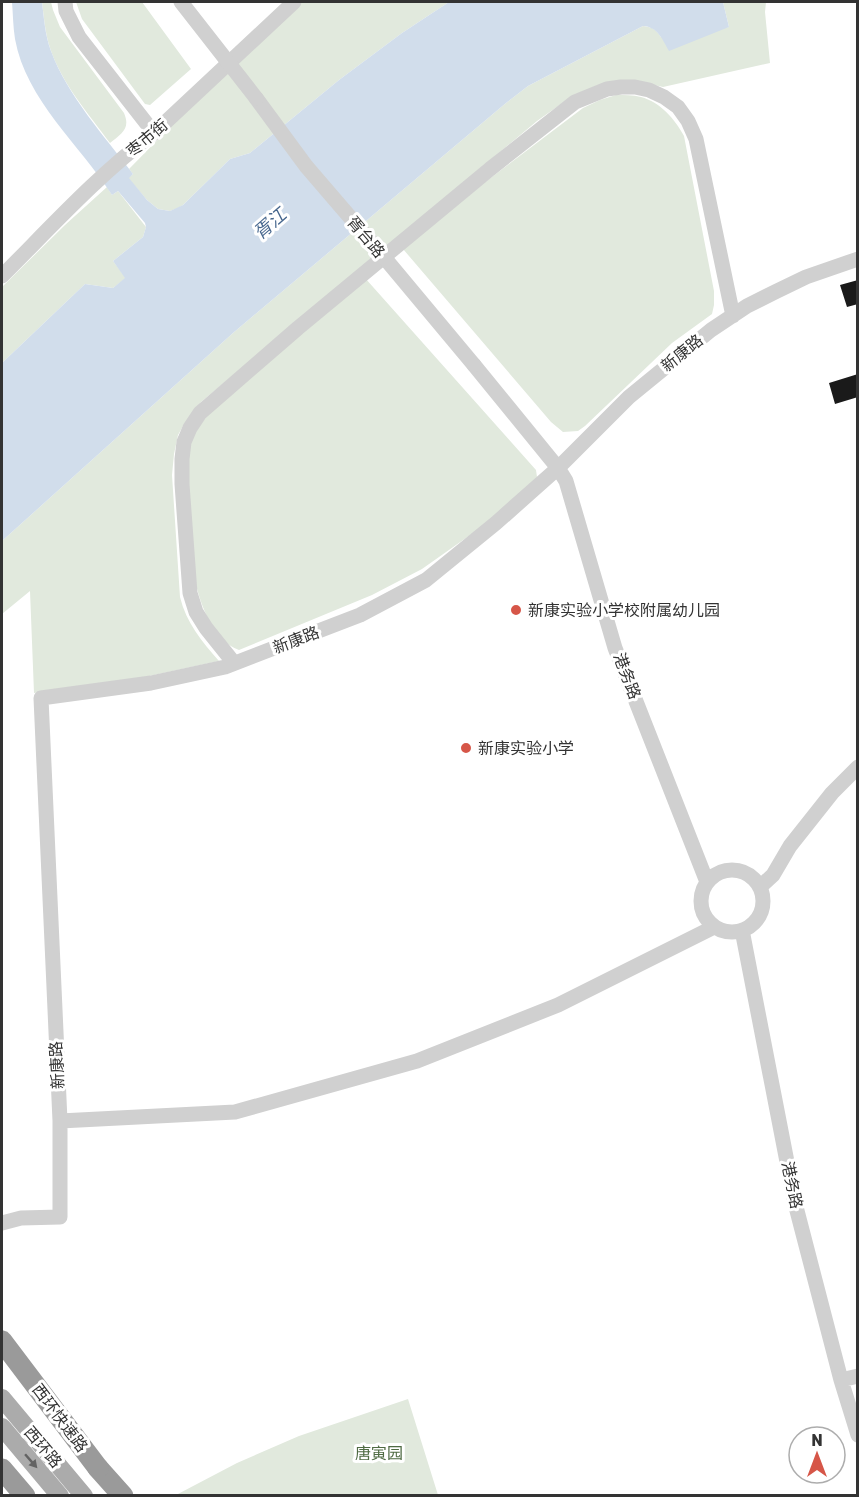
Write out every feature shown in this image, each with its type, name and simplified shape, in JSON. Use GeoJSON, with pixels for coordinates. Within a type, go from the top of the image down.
{"type":"FeatureCollection","features":[{"type":"Feature","properties":{"kind":"highway","name":"西环快速路"},"geometry":{"type":"LineString","coordinates":[[2,1341],[118,1496]]}},
{"type":"Feature","properties":{"kind":"highway"},"geometry":{"type":"LineString","coordinates":[[99,1468],[123,1496]]}},
{"type":"Feature","properties":{"kind":"highway"},"geometry":{"type":"LineString","coordinates":[[2,1469],[24,1496]]}},
{"type":"Feature","properties":{"kind":"main road","name":"西环路"},"geometry":{"type":"LineString","coordinates":[[2,1398],[84,1496]]}},
{"type":"Feature","properties":{"kind":"main road","name":"西环路"},"geometry":{"type":"LineString","coordinates":[[2,1428],[60,1496]]}},
{"type":"Feature","properties":{"kind":"street"},"geometry":{"type":"LineString","coordinates":[[65,2],[66,11],[79,37],[154,133]]}},
{"type":"Feature","properties":{"kind":"street","name":"胥台路"},"geometry":{"type":"LineString","coordinates":[[181,2],[306,166],[558,468]]}},
{"type":"Feature","properties":{"kind":"street","name":"枣市街"},"geometry":{"type":"LineString","coordinates":[[2,276],[98,180],[133,148],[154,133],[294,2]]}},
{"type":"Feature","properties":{"kind":"street"},"geometry":{"type":"LineString","coordinates":[[234,663],[206,628],[196,612],[190,593],[182,484],[184,442],[190,428],[200,413],[298,328],[490,169],[575,102],[607,89],[635,87],[664,96],[678,107],[688,121],[696,139],[733,316]]}},
{"type":"Feature","properties":{"kind":"street","name":"新康路"},"geometry":{"type":"LineString","coordinates":[[60,1121],[41,698],[151,683],[225,667],[360,615],[426,580],[496,523],[558,468],[629,397],[680,354],[747,306],[806,277],[858,259]]}},
{"type":"Feature","properties":{"kind":"street","name":"港务路"},"geometry":{"type":"LineString","coordinates":[[558,468],[566,481],[615,648],[707,882]]}},
{"type":"Feature","properties":{"kind":"street"},"geometry":{"type":"LineString","coordinates":[[760,887],[773,875],[790,846],[832,793],[858,767]]}},
{"type":"Feature","properties":{"kind":"street"},"geometry":{"type":"LineString","coordinates":[[735,869],[745,872],[754,878],[760,887],[763,897],[758,918],[751,926],[742,930],[732,932],[714,927],[702,911],[700,901],[702,890],[715,874],[724,870],[735,869]]}},
{"type":"Feature","properties":{"kind":"street"},"geometry":{"type":"LineString","coordinates":[[2,1223],[21,1218],[60,1218],[60,1121],[235,1112],[417,1061],[558,1005],[714,927]]}},
{"type":"Feature","properties":{"kind":"street","name":"港务路"},"geometry":{"type":"LineString","coordinates":[[742,930],[795,1203],[841,1380],[858,1435]]}},
{"type":"Feature","properties":{"kind":"street"},"geometry":{"type":"LineString","coordinates":[[841,1380],[858,1376]]}},
{"type":"Feature","properties":{"kind":"green space"},"geometry":{"type":"Polygon","coordinates":[[[42,2],[51,2],[60,27],[124,113],[126,127],[110,143],[61,74],[47,37],[42,2]]]}},
{"type":"Feature","properties":{"kind":"green space"},"geometry":{"type":"Polygon","coordinates":[[[76,2],[142,2],[191,69],[150,105],[145,104],[82,19],[76,2]]]}},
{"type":"Feature","properties":{"kind":"green space"},"geometry":{"type":"Polygon","coordinates":[[[298,2],[449,2],[402,33],[339,80],[250,153],[230,159],[183,205],[170,211],[158,209],[128,178],[133,174],[129,169],[242,54],[298,2]]]}},
{"type":"Feature","properties":{"kind":"green space"},"geometry":{"type":"Polygon","coordinates":[[[723,2],[766,2],[770,63],[663,87],[650,84],[575,94],[537,121],[201,402],[178,435],[174,454],[172,475],[180,597],[195,631],[219,661],[126,681],[34,693],[30,591],[2,614],[2,541],[233,333],[528,86],[643,26],[654,29],[661,37],[729,27],[723,2]]]}},
{"type":"Feature","properties":{"kind":"green space"},"geometry":{"type":"Polygon","coordinates":[[[616,95],[648,99],[661,107],[676,123],[684,136],[714,291],[714,305],[712,314],[672,343],[585,426],[578,431],[563,432],[551,422],[403,249],[484,183],[583,108],[616,95]]]}},
{"type":"Feature","properties":{"kind":"green space"},"geometry":{"type":"Polygon","coordinates":[[[107,187],[112,195],[118,191],[146,227],[143,237],[113,261],[126,278],[113,288],[85,284],[2,363],[2,287],[107,187]]]}},
{"type":"Feature","properties":{"kind":"green space"},"geometry":{"type":"Polygon","coordinates":[[[365,278],[536,470],[537,477],[524,497],[422,569],[372,595],[239,650],[222,639],[215,630],[200,600],[195,580],[186,461],[189,447],[196,431],[208,415],[365,278]]]}},
{"type":"Feature","properties":{"kind":"green space","name":"唐寅园"},"geometry":{"type":"Polygon","coordinates":[[[408,1399],[438,1495],[176,1495],[237,1463],[299,1436],[408,1399]]]}},
{"type":"Feature","properties":{"kind":"water","name":"胥江"},"geometry":{"type":"Polygon","coordinates":[[[12,2],[42,2],[49,45],[67,84],[133,174],[129,178],[147,200],[158,209],[170,211],[183,205],[230,159],[250,153],[339,80],[402,33],[449,2],[723,2],[729,27],[669,51],[656,31],[643,26],[528,86],[233,333],[2,541],[2,363],[85,284],[113,288],[125,278],[113,261],[143,237],[146,227],[118,191],[112,195],[42,102],[30,82],[15,39],[12,2]]]}},
{"type":"Feature","properties":{"kind":"building"},"geometry":{"type":"Polygon","coordinates":[[[858,280],[858,304],[847,307],[840,285],[858,280]]]}},
{"type":"Feature","properties":{"kind":"building"},"geometry":{"type":"Polygon","coordinates":[[[858,374],[858,397],[835,404],[829,383],[858,374]]]}},
{"type":"Feature","properties":{"kind":"place","name":"新康实验小学校附属幼儿园"},"geometry":{"type":"Point","coordinates":[516,610]}},
{"type":"Feature","properties":{"kind":"place","name":"新康实验小学"},"geometry":{"type":"Point","coordinates":[466,748]}}]}
